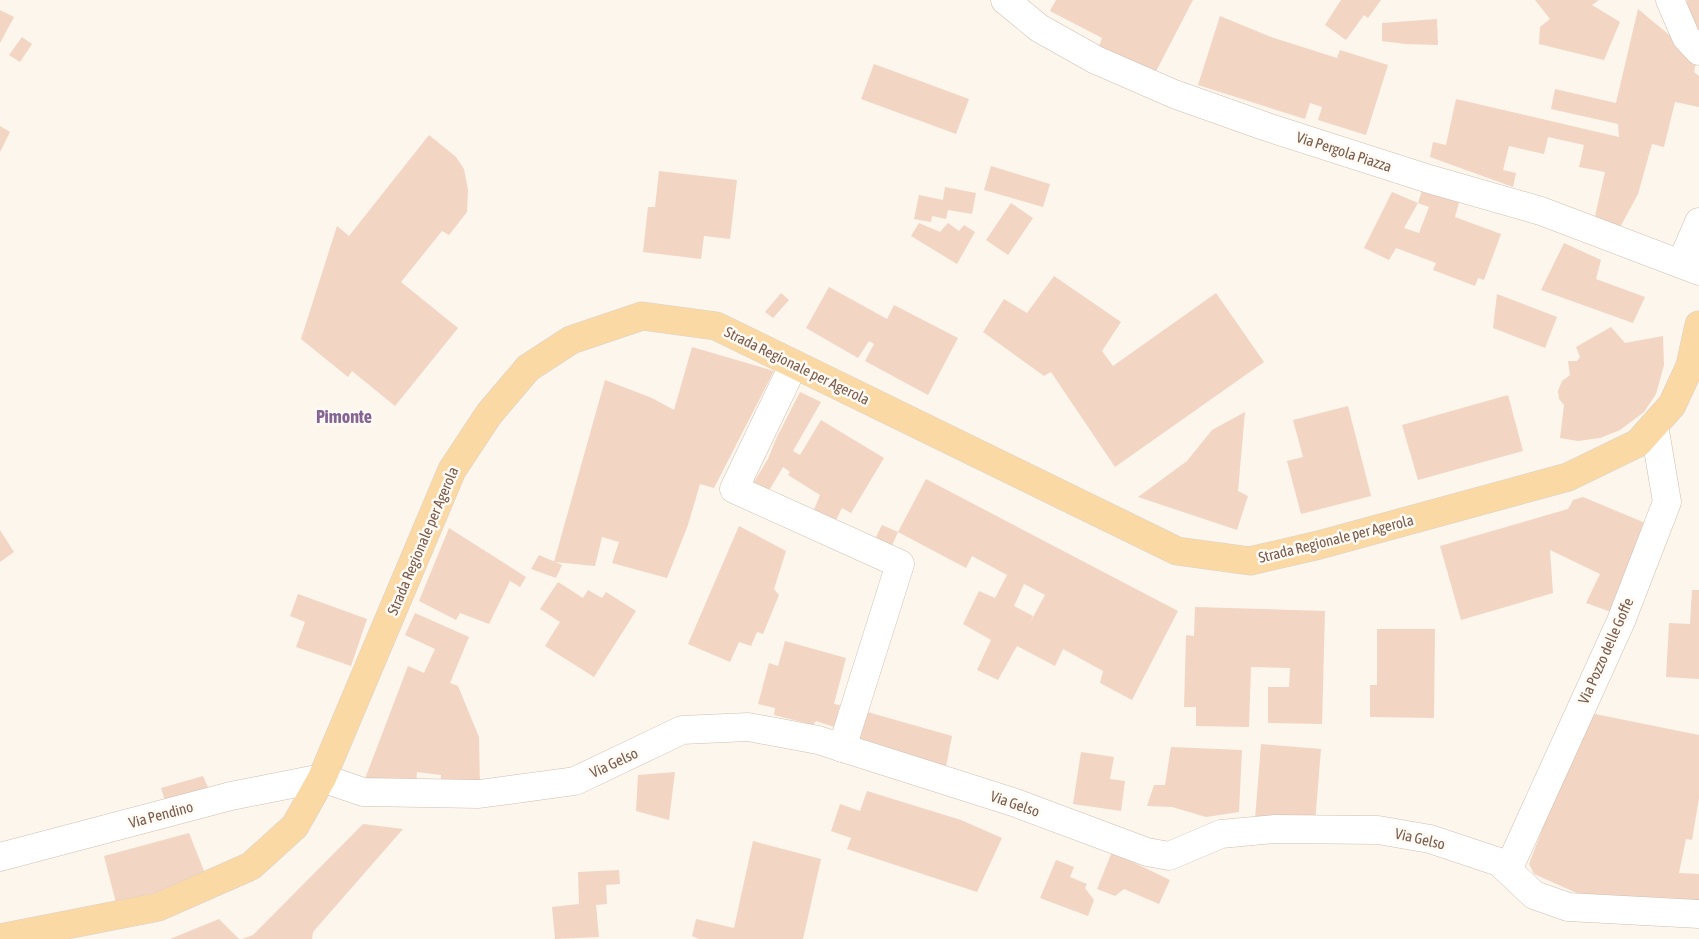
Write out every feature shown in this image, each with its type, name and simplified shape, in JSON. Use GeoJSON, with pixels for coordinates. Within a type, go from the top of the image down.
{"type":"FeatureCollection","features":[{"type":"Feature","properties":{"kind":"main road","name":"Strada Regionale per Agerola"},"geometry":{"type":"LineString","coordinates":[[0,938],[158,907],[251,866],[294,826],[322,778],[452,470],[489,414],[528,368],[570,340],[642,316],[716,326],[1177,550],[1250,561],[1318,545],[1568,477],[1638,443],[1672,405],[1690,366],[1699,325]]}},
{"type":"Feature","properties":{"kind":"street"},"geometry":{"type":"LineString","coordinates":[[1670,0],[1686,37],[1699,51]]}},
{"type":"Feature","properties":{"kind":"street","name":"Via Pergola Piazza"},"geometry":{"type":"LineString","coordinates":[[1014,3],[1039,28],[1096,60],[1174,94],[1267,127],[1541,211],[1690,268]]}},
{"type":"Feature","properties":{"kind":"street"},"geometry":{"type":"LineString","coordinates":[[1690,268],[1699,222]]}},
{"type":"Feature","properties":{"kind":"street"},"geometry":{"type":"LineString","coordinates":[[794,364],[734,489],[900,564],[842,748]]}},
{"type":"Feature","properties":{"kind":"street","name":"Via Pozzo delle Goffe"},"geometry":{"type":"LineString","coordinates":[[1508,870],[1621,621],[1667,502],[1654,424]]}},
{"type":"Feature","properties":{"kind":"street","name":"Via Gelso"},"geometry":{"type":"LineString","coordinates":[[322,778],[363,792],[479,794],[575,781],[682,730],[748,727],[818,740],[1016,803],[1147,852],[1169,856],[1221,834],[1275,828],[1378,830],[1430,839],[1499,862],[1534,895],[1568,907],[1699,914]]}},
{"type":"Feature","properties":{"kind":"street","name":"Via Pendino"},"geometry":{"type":"LineString","coordinates":[[0,857],[230,796],[322,778]]}},
{"type":"Feature","properties":{"kind":"building"},"geometry":{"type":"Polygon","coordinates":[[[1056,0],[1193,0],[1152,79],[1097,52],[1102,38],[1050,11],[1056,0]]]}},
{"type":"Feature","properties":{"kind":"building"},"geometry":{"type":"Polygon","coordinates":[[[1341,0],[1381,0],[1368,18],[1364,15],[1346,40],[1325,25],[1341,0]]]}},
{"type":"Feature","properties":{"kind":"building"},"geometry":{"type":"Polygon","coordinates":[[[1535,0],[1599,0],[1592,5],[1620,22],[1604,60],[1539,44],[1540,27],[1550,19],[1535,0]]]}},
{"type":"Feature","properties":{"kind":"building"},"geometry":{"type":"Polygon","coordinates":[[[1687,0],[1699,0],[1699,36],[1684,10],[1687,0]]]}},
{"type":"Feature","properties":{"kind":"building"},"geometry":{"type":"Polygon","coordinates":[[[1638,9],[1697,58],[1694,72],[1699,76],[1699,107],[1675,102],[1664,147],[1652,144],[1638,194],[1618,231],[1593,225],[1605,172],[1579,167],[1584,145],[1548,137],[1544,154],[1509,146],[1503,170],[1516,173],[1513,187],[1430,157],[1433,142],[1446,145],[1456,99],[1619,137],[1618,124],[1551,109],[1555,89],[1616,103],[1638,9]]]}},
{"type":"Feature","properties":{"kind":"building"},"geometry":{"type":"Polygon","coordinates":[[[0,10],[14,17],[0,43],[0,10]]]}},
{"type":"Feature","properties":{"kind":"building"},"geometry":{"type":"Polygon","coordinates":[[[1220,16],[1271,37],[1337,58],[1340,50],[1388,65],[1366,135],[1318,120],[1322,107],[1310,103],[1305,119],[1198,85],[1220,16]]]}},
{"type":"Feature","properties":{"kind":"building"},"geometry":{"type":"Polygon","coordinates":[[[1437,19],[1438,45],[1382,41],[1382,23],[1437,19]]]}},
{"type":"Feature","properties":{"kind":"building"},"geometry":{"type":"Polygon","coordinates":[[[22,37],[32,44],[20,62],[9,55],[22,37]]]}},
{"type":"Feature","properties":{"kind":"building"},"geometry":{"type":"Polygon","coordinates":[[[874,64],[969,99],[956,134],[861,99],[874,64]]]}},
{"type":"Feature","properties":{"kind":"building"},"geometry":{"type":"Polygon","coordinates":[[[0,126],[10,132],[0,152],[0,126]]]}},
{"type":"Feature","properties":{"kind":"building"},"geometry":{"type":"Polygon","coordinates":[[[429,135],[456,157],[464,169],[468,190],[467,212],[449,235],[442,231],[401,282],[458,328],[395,406],[352,371],[348,377],[301,339],[337,226],[349,236],[429,135]]]}},
{"type":"Feature","properties":{"kind":"building"},"geometry":{"type":"Polygon","coordinates":[[[991,166],[1050,184],[1043,207],[984,190],[991,166]]]}},
{"type":"Feature","properties":{"kind":"building"},"geometry":{"type":"Polygon","coordinates":[[[659,171],[737,180],[730,239],[704,236],[701,259],[643,252],[648,207],[655,207],[659,171]]]}},
{"type":"Feature","properties":{"kind":"building"},"geometry":{"type":"Polygon","coordinates":[[[1425,181],[1462,192],[1455,217],[1501,234],[1484,280],[1478,278],[1475,286],[1433,270],[1436,263],[1396,248],[1389,260],[1364,248],[1392,192],[1418,203],[1425,181]],[[1418,203],[1404,228],[1419,233],[1429,207],[1418,203]]]}},
{"type":"Feature","properties":{"kind":"building"},"geometry":{"type":"Polygon","coordinates":[[[945,187],[976,193],[972,214],[948,210],[946,219],[932,216],[931,222],[914,219],[919,195],[943,200],[945,187]]]}},
{"type":"Feature","properties":{"kind":"building"},"geometry":{"type":"Polygon","coordinates":[[[1011,203],[1033,218],[1008,255],[986,240],[1011,203]]]}},
{"type":"Feature","properties":{"kind":"building"},"geometry":{"type":"Polygon","coordinates":[[[919,223],[940,232],[948,223],[959,231],[964,225],[975,232],[957,264],[911,236],[919,223]]]}},
{"type":"Feature","properties":{"kind":"building"},"geometry":{"type":"Polygon","coordinates":[[[1564,243],[1601,260],[1596,279],[1645,297],[1633,323],[1541,290],[1564,243]]]}},
{"type":"Feature","properties":{"kind":"building"},"geometry":{"type":"Polygon","coordinates":[[[1054,276],[1121,322],[1102,351],[1113,366],[1216,293],[1264,362],[1115,467],[1051,372],[1044,376],[983,332],[1004,299],[1027,313],[1054,276]]]}},
{"type":"Feature","properties":{"kind":"building"},"geometry":{"type":"Polygon","coordinates":[[[829,287],[887,319],[894,305],[958,338],[928,395],[865,361],[874,344],[869,341],[858,358],[806,328],[829,287]]]}},
{"type":"Feature","properties":{"kind":"building"},"geometry":{"type":"Polygon","coordinates":[[[781,293],[789,300],[773,318],[765,312],[781,293]]]}},
{"type":"Feature","properties":{"kind":"building"},"geometry":{"type":"Polygon","coordinates":[[[1497,294],[1557,317],[1545,348],[1493,328],[1497,294]]]}},
{"type":"Feature","properties":{"kind":"building"},"geometry":{"type":"Polygon","coordinates":[[[1611,327],[1625,343],[1663,336],[1664,365],[1656,394],[1644,412],[1620,430],[1600,438],[1578,441],[1560,438],[1564,405],[1559,399],[1558,391],[1562,381],[1570,375],[1568,361],[1577,361],[1580,357],[1576,347],[1611,327]]]}},
{"type":"Feature","properties":{"kind":"building"},"geometry":{"type":"Polygon","coordinates":[[[692,347],[774,371],[714,488],[700,484],[688,525],[667,578],[612,563],[619,542],[602,537],[595,566],[554,562],[605,380],[652,398],[674,410],[692,347]]]}},
{"type":"Feature","properties":{"kind":"building"},"geometry":{"type":"Polygon","coordinates":[[[800,392],[821,402],[793,451],[800,455],[821,420],[884,458],[851,513],[842,508],[833,526],[811,517],[820,495],[788,475],[790,472],[783,467],[767,494],[752,485],[768,459],[800,392]]]}},
{"type":"Feature","properties":{"kind":"building"},"geometry":{"type":"Polygon","coordinates":[[[1508,395],[1523,451],[1418,480],[1402,425],[1508,395]]]}},
{"type":"Feature","properties":{"kind":"building"},"geometry":{"type":"Polygon","coordinates":[[[1348,406],[1371,496],[1301,514],[1287,461],[1303,457],[1293,420],[1348,406]]]}},
{"type":"Feature","properties":{"kind":"building"},"geometry":{"type":"Polygon","coordinates":[[[1245,412],[1238,491],[1248,496],[1237,530],[1138,497],[1187,461],[1212,430],[1245,412]]]}},
{"type":"Feature","properties":{"kind":"building"},"geometry":{"type":"Polygon","coordinates":[[[926,479],[1178,611],[1132,700],[1100,683],[1103,671],[1063,649],[1055,666],[1017,646],[998,680],[977,670],[991,640],[963,624],[979,591],[995,598],[1007,575],[972,556],[966,568],[898,532],[926,479]],[[1024,584],[1014,606],[1033,616],[1027,628],[1045,595],[1024,584]]]}},
{"type":"Feature","properties":{"kind":"building"},"geometry":{"type":"Polygon","coordinates":[[[1583,497],[1650,525],[1614,613],[1586,603],[1600,574],[1550,550],[1553,593],[1461,620],[1440,546],[1568,509],[1573,500],[1583,497]]]}},
{"type":"Feature","properties":{"kind":"building"},"geometry":{"type":"Polygon","coordinates":[[[882,525],[898,532],[889,552],[873,543],[882,525]]]}},
{"type":"Feature","properties":{"kind":"building"},"geometry":{"type":"Polygon","coordinates":[[[739,526],[786,551],[774,589],[779,595],[763,634],[757,632],[751,646],[739,642],[730,662],[688,644],[739,526]]]}},
{"type":"Feature","properties":{"kind":"building"},"geometry":{"type":"Polygon","coordinates":[[[449,528],[526,577],[520,587],[510,581],[489,624],[460,613],[456,620],[419,601],[449,528]]]}},
{"type":"Feature","properties":{"kind":"building"},"geometry":{"type":"Polygon","coordinates":[[[0,530],[14,552],[0,562],[0,530]]]}},
{"type":"Feature","properties":{"kind":"building"},"geometry":{"type":"Polygon","coordinates":[[[539,555],[562,565],[556,578],[531,569],[539,555]]]}},
{"type":"Feature","properties":{"kind":"building"},"geometry":{"type":"Polygon","coordinates":[[[558,582],[583,598],[588,590],[602,598],[606,592],[636,611],[594,677],[545,646],[560,622],[540,609],[558,582]]]}},
{"type":"Feature","properties":{"kind":"building"},"geometry":{"type":"Polygon","coordinates":[[[1692,590],[1699,590],[1699,679],[1666,677],[1669,623],[1690,624],[1692,590]]]}},
{"type":"Feature","properties":{"kind":"building"},"geometry":{"type":"Polygon","coordinates":[[[298,594],[367,619],[351,666],[296,647],[305,622],[290,616],[298,594]]]}},
{"type":"Feature","properties":{"kind":"building"},"geometry":{"type":"Polygon","coordinates":[[[1195,607],[1325,611],[1322,724],[1268,723],[1268,687],[1289,687],[1290,668],[1251,667],[1249,727],[1196,726],[1196,707],[1184,707],[1186,635],[1194,636],[1195,607]]]}},
{"type":"Feature","properties":{"kind":"building"},"geometry":{"type":"Polygon","coordinates":[[[415,613],[469,637],[450,683],[458,686],[479,737],[480,784],[441,783],[441,775],[417,772],[416,784],[363,784],[408,666],[424,673],[435,649],[405,635],[415,613]]]}},
{"type":"Feature","properties":{"kind":"building"},"geometry":{"type":"Polygon","coordinates":[[[1377,629],[1435,629],[1434,718],[1370,717],[1370,685],[1377,685],[1377,629]]]}},
{"type":"Feature","properties":{"kind":"building"},"geometry":{"type":"Polygon","coordinates":[[[785,641],[846,658],[834,704],[840,705],[834,727],[816,721],[813,725],[774,715],[775,708],[758,704],[769,663],[778,666],[785,641]]]}},
{"type":"Feature","properties":{"kind":"building"},"geometry":{"type":"Polygon","coordinates":[[[864,711],[952,736],[945,772],[852,747],[864,711]]]}},
{"type":"Feature","properties":{"kind":"building"},"geometry":{"type":"Polygon","coordinates":[[[1590,713],[1699,735],[1699,798],[1692,840],[1686,839],[1679,873],[1699,874],[1699,905],[1668,905],[1579,894],[1534,874],[1529,864],[1568,762],[1590,713]]]}},
{"type":"Feature","properties":{"kind":"building"},"geometry":{"type":"Polygon","coordinates":[[[1261,744],[1321,749],[1315,823],[1255,819],[1261,744]]]}},
{"type":"Feature","properties":{"kind":"building"},"geometry":{"type":"Polygon","coordinates":[[[1171,747],[1242,750],[1239,812],[1206,817],[1172,807],[1147,806],[1154,785],[1165,785],[1171,747]]]}},
{"type":"Feature","properties":{"kind":"building"},"geometry":{"type":"Polygon","coordinates":[[[1081,752],[1114,757],[1110,779],[1125,781],[1121,811],[1073,804],[1081,752]]]}},
{"type":"Feature","properties":{"kind":"building"},"geometry":{"type":"Polygon","coordinates":[[[675,772],[669,820],[636,811],[638,775],[675,772]]]}},
{"type":"Feature","properties":{"kind":"building"},"geometry":{"type":"Polygon","coordinates":[[[203,776],[210,792],[166,804],[161,788],[203,776]]]}},
{"type":"Feature","properties":{"kind":"building"},"geometry":{"type":"Polygon","coordinates":[[[867,791],[961,820],[1002,838],[977,892],[847,849],[851,838],[831,831],[840,804],[860,811],[867,791]]]}},
{"type":"Feature","properties":{"kind":"building"},"geometry":{"type":"Polygon","coordinates":[[[363,824],[403,829],[313,932],[312,939],[242,939],[253,935],[363,824]]]}},
{"type":"Feature","properties":{"kind":"building"},"geometry":{"type":"Polygon","coordinates":[[[189,833],[206,876],[158,892],[116,903],[104,856],[189,833]]]}},
{"type":"Feature","properties":{"kind":"building"},"geometry":{"type":"Polygon","coordinates":[[[753,841],[821,859],[803,939],[699,939],[692,936],[696,919],[734,928],[753,841]]]}},
{"type":"Feature","properties":{"kind":"building"},"geometry":{"type":"Polygon","coordinates":[[[1112,852],[1170,880],[1159,904],[1124,889],[1115,896],[1097,889],[1112,852]]]}},
{"type":"Feature","properties":{"kind":"building"},"geometry":{"type":"Polygon","coordinates":[[[1056,860],[1074,867],[1070,877],[1087,884],[1085,888],[1094,900],[1088,916],[1040,898],[1056,860]]]}},
{"type":"Feature","properties":{"kind":"building"},"geometry":{"type":"Polygon","coordinates":[[[619,870],[620,884],[606,885],[607,904],[596,905],[599,937],[555,939],[552,907],[579,904],[578,872],[619,870]]]}},
{"type":"Feature","properties":{"kind":"building"},"geometry":{"type":"Polygon","coordinates":[[[219,919],[239,939],[170,939],[219,919]]]}},
{"type":"Feature","properties":{"kind":"district","name":"Pimonte"},"geometry":{"type":"Point","coordinates":[344,417]}}]}
